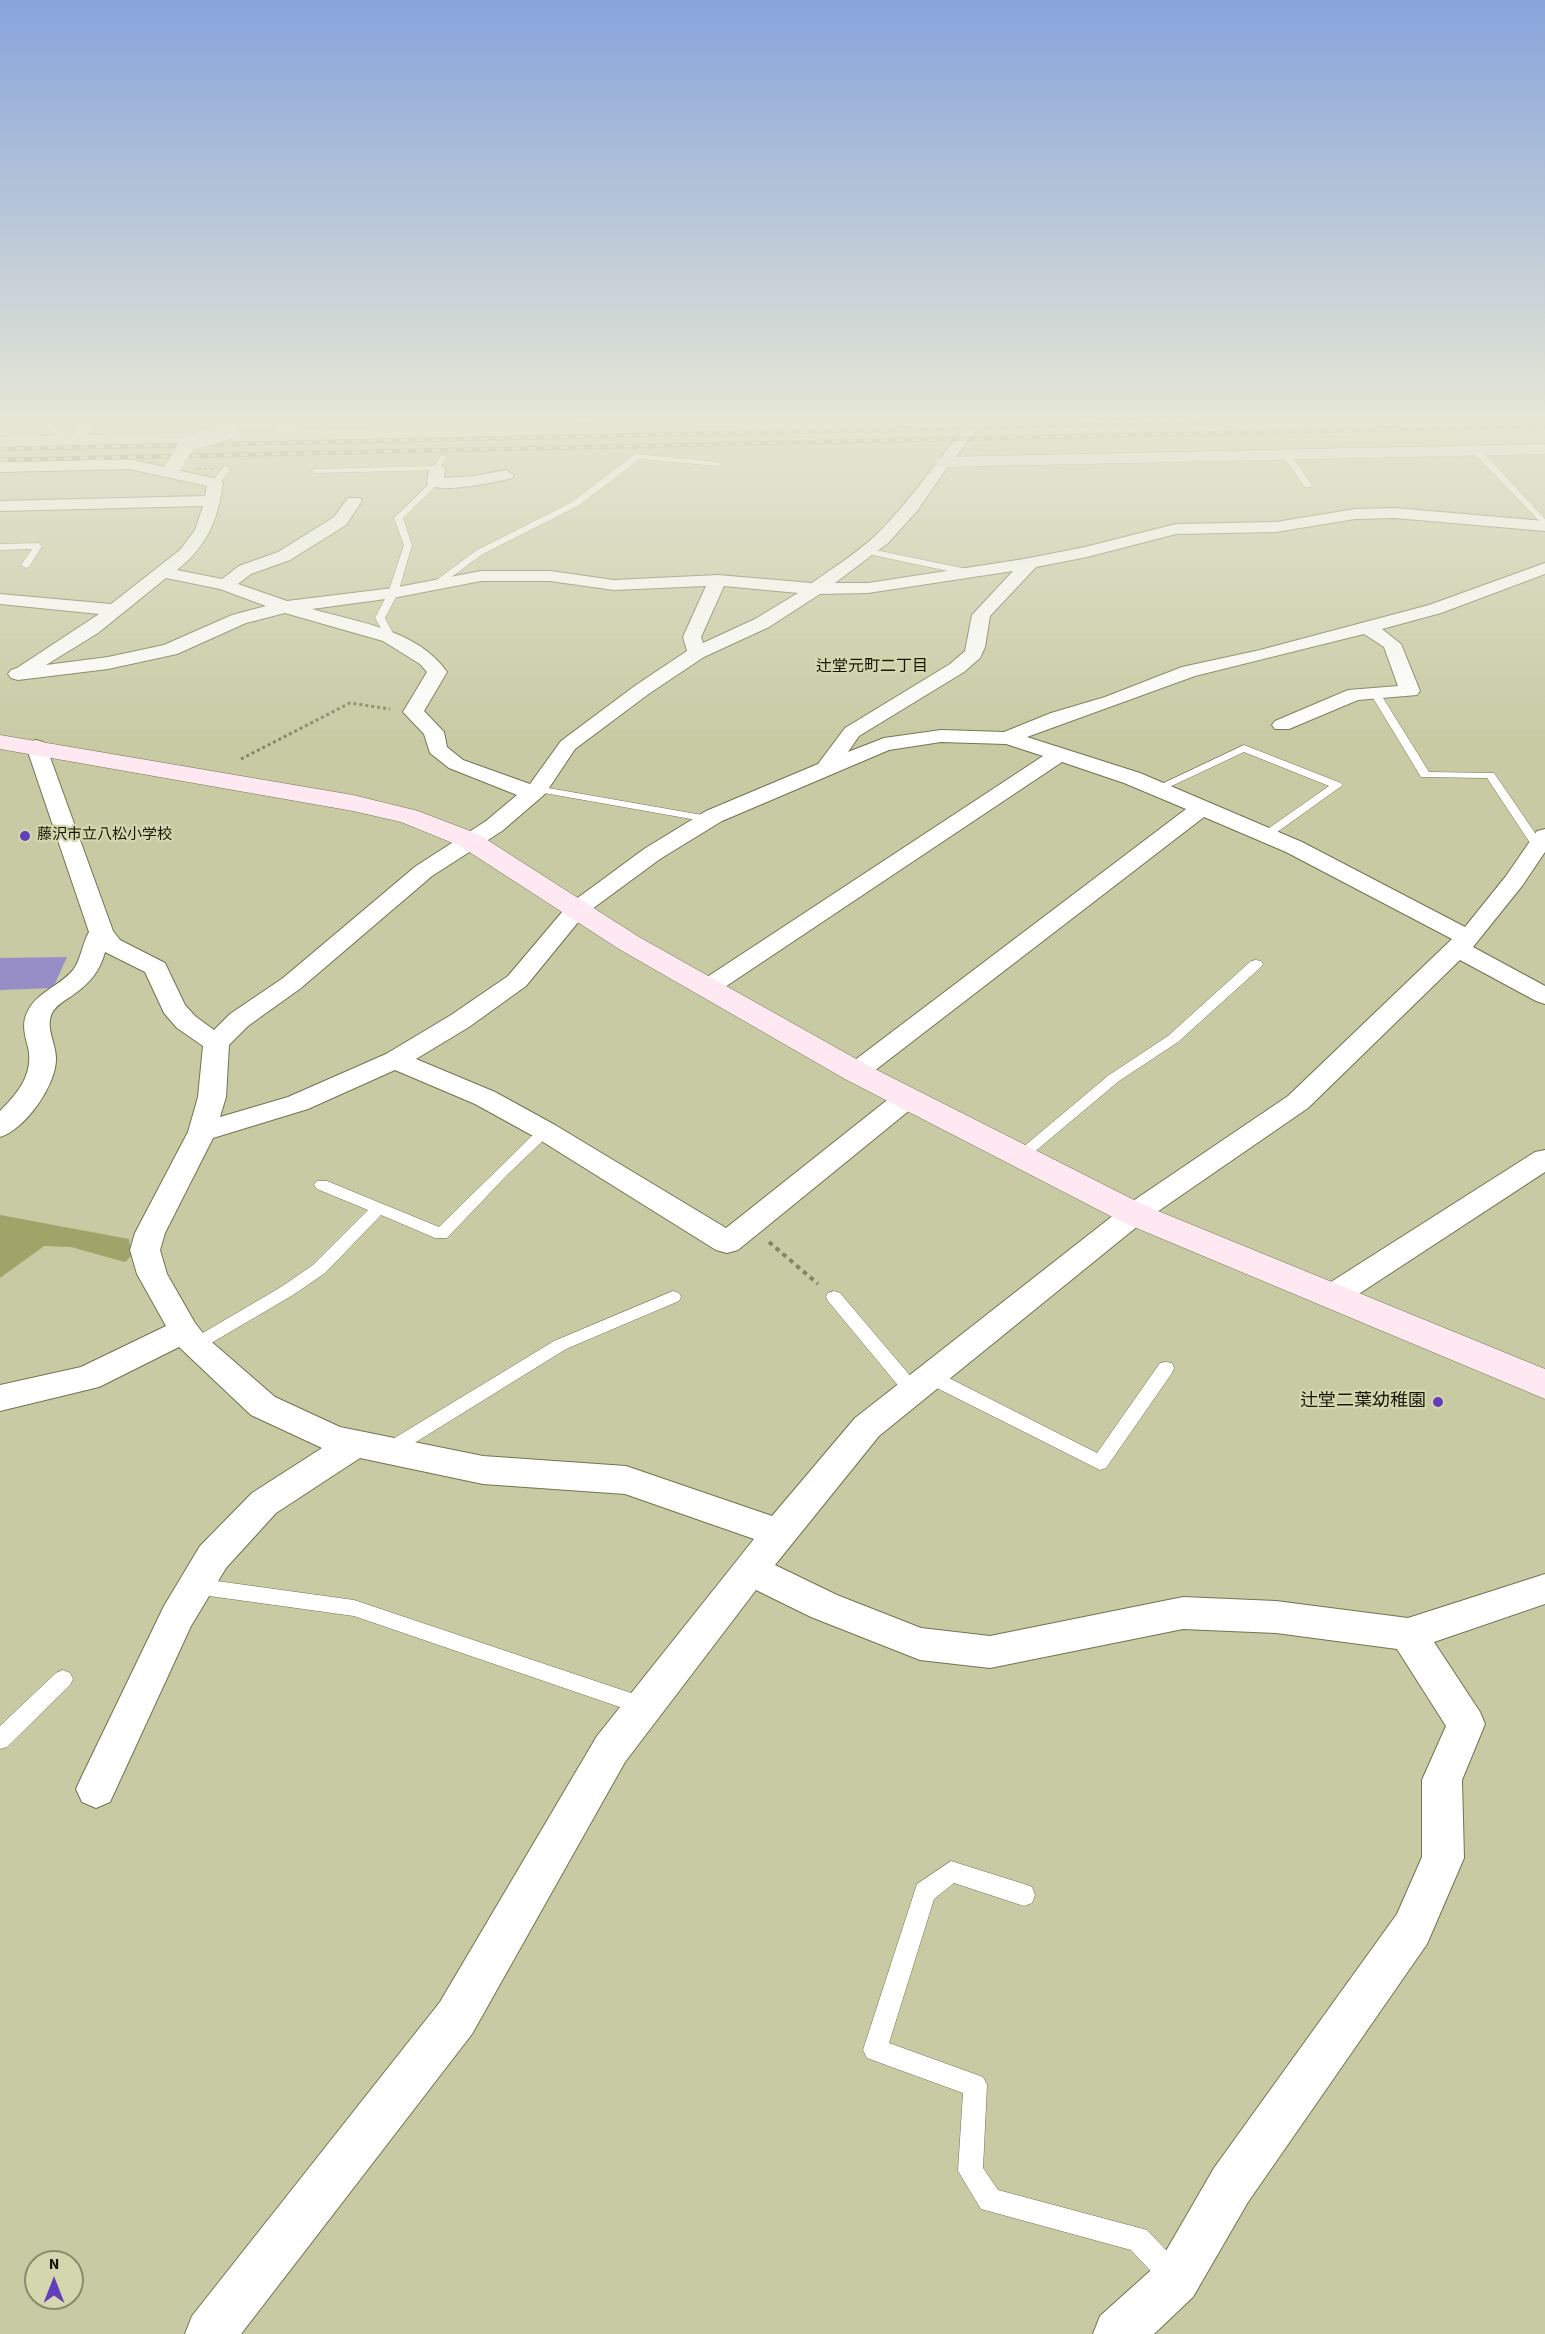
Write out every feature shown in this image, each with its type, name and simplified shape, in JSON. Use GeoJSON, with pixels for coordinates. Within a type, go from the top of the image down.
{"type":"FeatureCollection","features":[{"type":"Feature","properties":{"kind":"street"},"geometry":{"type":"LineString","coordinates":[[0,683],[92,629],[197,543],[204,531]]}},
{"type":"Feature","properties":{"kind":"street"},"geometry":{"type":"LineString","coordinates":[[225,585],[245,570],[284,556],[324,531]]}},
{"type":"Feature","properties":{"kind":"street"},"geometry":{"type":"LineString","coordinates":[[779,1533],[626,1480],[483,1470],[334,1439],[263,1406],[189,1338],[152,1274],[145,1250],[150,1233],[202,1132],[212,1097],[216,1043],[239,1020],[292,983],[424,871],[494,826],[535,791],[568,745],[643,689],[697,654],[762,623],[816,589],[882,539],[889,531]]}},
{"type":"Feature","properties":{"kind":"street"},"geometry":{"type":"LineString","coordinates":[[18,674],[108,663],[170,650],[239,619],[285,607],[393,593],[481,576],[549,576],[614,585],[718,580],[816,589],[868,588],[1030,563],[1172,531]]}},
{"type":"Feature","properties":{"kind":"street"},"geometry":{"type":"LineString","coordinates":[[825,769],[852,732],[957,668],[973,654],[981,615],[1030,563]]}},
{"type":"Feature","properties":{"kind":"street"},"geometry":{"type":"LineString","coordinates":[[1008,738],[1058,717],[1112,700],[1189,671],[1368,628],[1435,609],[1545,568]]}},
{"type":"Feature","properties":{"kind":"street"},"geometry":{"type":"LineString","coordinates":[[162,572],[225,585],[285,607],[390,637],[427,660],[437,672],[413,712],[434,732],[437,749],[456,765],[535,791]]}},
{"type":"Feature","properties":{"kind":"street"},"geometry":{"type":"LineString","coordinates":[[697,654],[692,637],[718,580]]}},
{"type":"Feature","properties":{"kind":"street"},"geometry":{"type":"LineString","coordinates":[[0,599],[115,610]]}},
{"type":"Feature","properties":{"kind":"street"},"geometry":{"type":"LineString","coordinates":[[1282,725],[1355,694],[1410,691],[1392,644],[1368,628]]}},
{"type":"Feature","properties":{"kind":"street"},"geometry":{"type":"LineString","coordinates":[[202,1132],[297,1103],[395,1060],[460,1021],[517,981],[576,910],[652,854],[708,819],[884,744],[941,736],[1008,738],[1060,754],[1157,789],[1294,847],[1463,943],[1545,996]]}},
{"type":"Feature","properties":{"kind":"street"},"geometry":{"type":"LineString","coordinates":[[0,742],[36,746],[353,803],[409,816],[469,840],[576,910],[707,988],[906,1099],[1134,1214],[1334,1295],[1545,1385]]}},
{"type":"Feature","properties":{"kind":"street"},"geometry":{"type":"LineString","coordinates":[[36,746],[100,932],[111,945],[156,968],[173,1008],[186,1022],[216,1043]]}},
{"type":"Feature","properties":{"kind":"street"},"geometry":{"type":"LineString","coordinates":[[707,988],[1060,754]]}},
{"type":"Feature","properties":{"kind":"street"},"geometry":{"type":"LineString","coordinates":[[856,1072],[1201,808]]}},
{"type":"Feature","properties":{"kind":"street"},"geometry":{"type":"LineString","coordinates":[[210,2334],[456,2019],[611,1749],[779,1533],[867,1427],[1134,1214],[1298,1102],[1463,943],[1514,881],[1541,841]]}},
{"type":"Feature","properties":{"kind":"street"},"geometry":{"type":"LineString","coordinates":[[0,1128],[39,1083],[43,1059],[36,1031],[38,1016],[44,1005],[81,977],[87,969],[93,942],[100,932]]}},
{"type":"Feature","properties":{"kind":"street"},"geometry":{"type":"LineString","coordinates":[[395,1060],[485,1098],[545,1131],[727,1243],[906,1099]]}},
{"type":"Feature","properties":{"kind":"street"},"geometry":{"type":"LineString","coordinates":[[1334,1295],[1545,1159]]}},
{"type":"Feature","properties":{"kind":"street"},"geometry":{"type":"LineString","coordinates":[[0,1398],[88,1378],[189,1338]]}},
{"type":"Feature","properties":{"kind":"street"},"geometry":{"type":"LineString","coordinates":[[96,1789],[177,1617],[213,1557],[264,1503],[371,1448]]}},
{"type":"Feature","properties":{"kind":"street"},"geometry":{"type":"LineString","coordinates":[[751,1570],[824,1606],[920,1644],[990,1652],[1183,1613],[1275,1617],[1408,1634],[1545,1589]]}},
{"type":"Feature","properties":{"kind":"street"},"geometry":{"type":"LineString","coordinates":[[1118,2334],[1176,2280],[1231,2185],[1412,1929],[1443,1858],[1442,1780],[1466,1724],[1408,1634]]}},
{"type":"Feature","properties":{"kind":"lane"},"geometry":{"type":"LineString","coordinates":[[390,637],[380,618],[393,593],[408,545],[403,531]]}},
{"type":"Feature","properties":{"kind":"lane"},"geometry":{"type":"LineString","coordinates":[[436,584],[480,552],[522,531]]}},
{"type":"Feature","properties":{"kind":"lane"},"geometry":{"type":"LineString","coordinates":[[0,547],[38,546],[26,565]]}},
{"type":"Feature","properties":{"kind":"lane"},"geometry":{"type":"LineString","coordinates":[[866,551],[967,572]]}},
{"type":"Feature","properties":{"kind":"lane"},"geometry":{"type":"LineString","coordinates":[[1375,693],[1425,775],[1490,776],[1541,841]]}},
{"type":"Feature","properties":{"kind":"lane"},"geometry":{"type":"LineString","coordinates":[[1157,789],[1244,748],[1338,785],[1266,836]]}},
{"type":"Feature","properties":{"kind":"lane"},"geometry":{"type":"LineString","coordinates":[[535,791],[708,819]]}},
{"type":"Feature","properties":{"kind":"lane"},"geometry":{"type":"LineString","coordinates":[[1021,1156],[1114,1078],[1173,1039],[1256,964]]}},
{"type":"Feature","properties":{"kind":"lane"},"geometry":{"type":"LineString","coordinates":[[322,1185],[441,1234],[502,1170],[545,1131]]}},
{"type":"Feature","properties":{"kind":"lane"},"geometry":{"type":"LineString","coordinates":[[189,1338],[287,1291],[319,1269],[379,1208]]}},
{"type":"Feature","properties":{"kind":"lane"},"geometry":{"type":"LineString","coordinates":[[371,1448],[560,1345],[673,1297]]}},
{"type":"Feature","properties":{"kind":"lane"},"geometry":{"type":"LineString","coordinates":[[834,1297],[920,1383],[1100,1463],[1166,1368]]}},
{"type":"Feature","properties":{"kind":"lane"},"geometry":{"type":"LineString","coordinates":[[195,1587],[354,1608],[645,1706]]}},
{"type":"Feature","properties":{"kind":"lane"},"geometry":{"type":"LineString","coordinates":[[0,1740],[63,1679]]}},
{"type":"Feature","properties":{"kind":"lane"},"geometry":{"type":"LineString","coordinates":[[1024,1895],[951,1872],[925,1892],[875,2050],[975,2085],[970,2171],[990,2200],[1138,2239],[1176,2280]]}},
{"type":"Feature","properties":{"kind":"path"},"geometry":{"type":"LineString","coordinates":[[206,777],[350,703],[413,712]]}},
{"type":"Feature","properties":{"kind":"path"},"geometry":{"type":"LineString","coordinates":[[750,1226],[834,1297]]}},
{"type":"Feature","properties":{"kind":"green space"},"geometry":{"type":"Polygon","coordinates":[[[0,1215],[129,1239],[131,1256],[125,1262],[71,1247],[44,1246],[0,1278],[0,1215]]]}},
{"type":"Feature","properties":{"kind":"shaded area"},"geometry":{"type":"Polygon","coordinates":[[[67,957],[53,988],[0,990],[0,958],[67,957]]]}},
{"type":"Feature","properties":{"kind":"place","name":"藤沢市立八松小学校"},"geometry":{"type":"Point","coordinates":[25,836]}},
{"type":"Feature","properties":{"kind":"place","name":"辻堂二葉幼稚園"},"geometry":{"type":"Point","coordinates":[1438,1402]}},
{"type":"Feature","properties":{"kind":"district","name":"辻堂元町二丁目"},"geometry":{"type":"Point","coordinates":[872,667]}}]}
